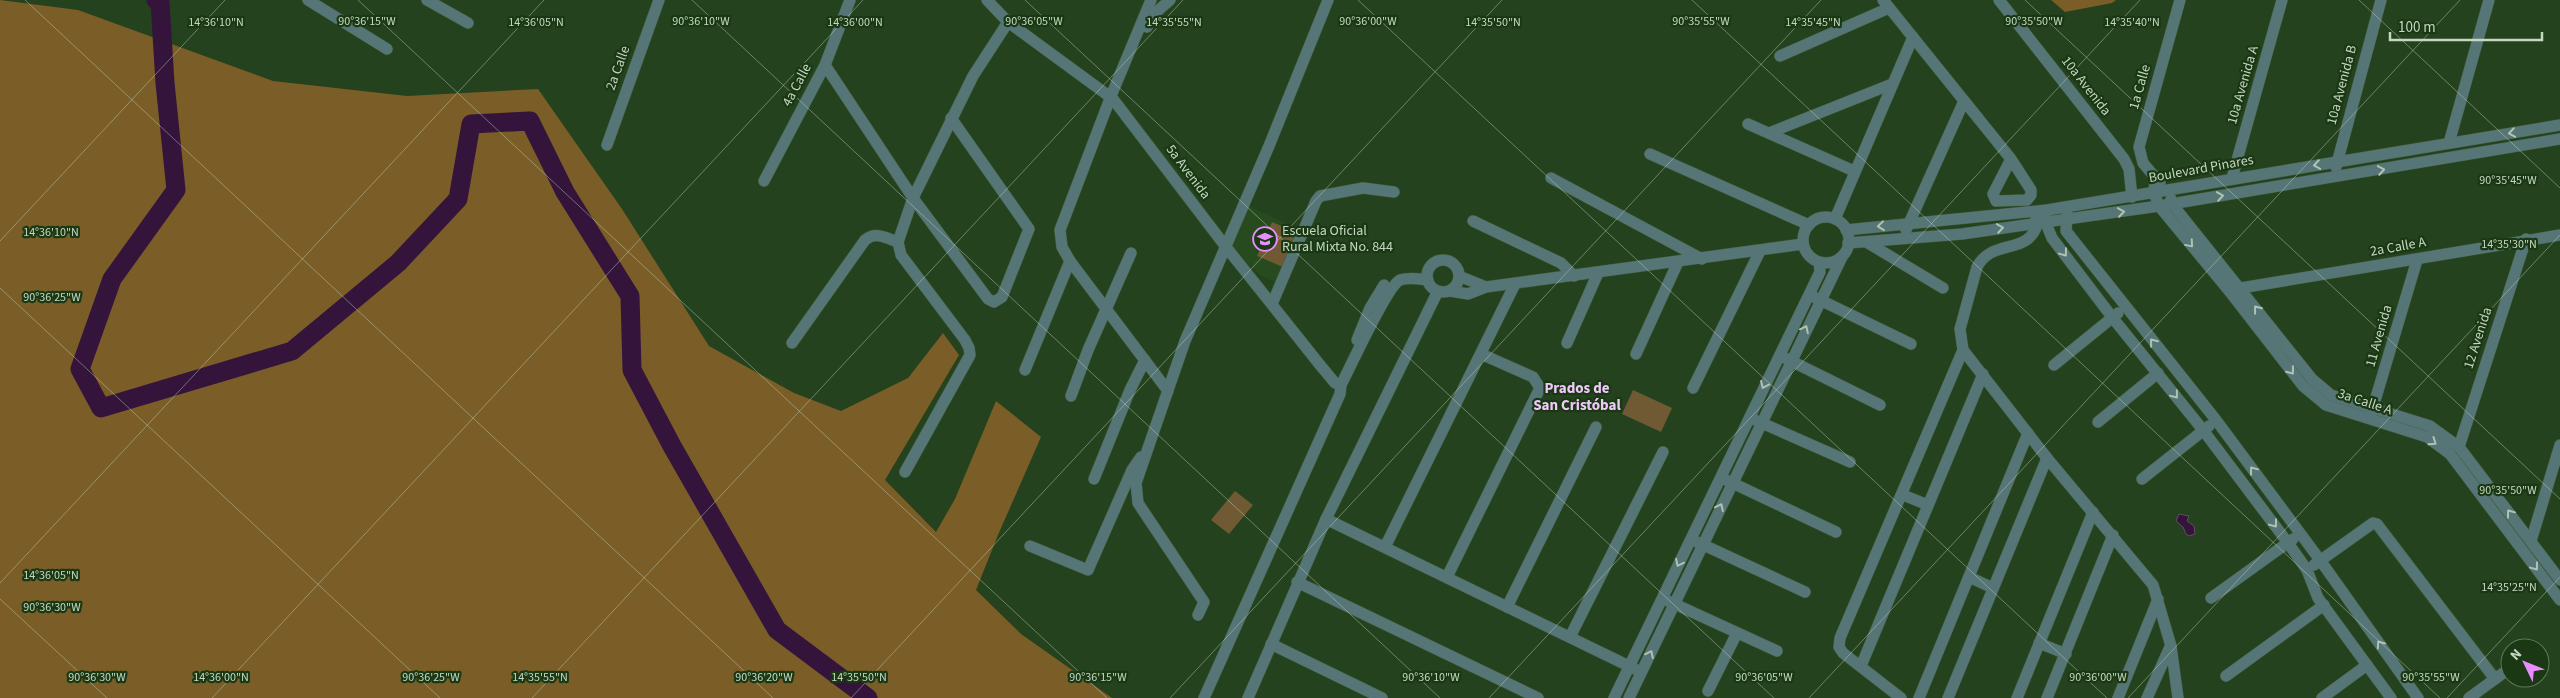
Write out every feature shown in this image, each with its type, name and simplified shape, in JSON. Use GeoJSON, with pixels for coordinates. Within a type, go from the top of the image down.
{"type":"FeatureCollection","features":[{"type":"Feature","properties":{"kind":"street"},"geometry":{"type":"LineString","coordinates":[[308,0],[387,49]]}},
{"type":"Feature","properties":{"kind":"street"},"geometry":{"type":"LineString","coordinates":[[427,0],[468,23]]}},
{"type":"Feature","properties":{"kind":"street","name":"2a Calle"},"geometry":{"type":"LineString","coordinates":[[607,145],[659,0]]}},
{"type":"Feature","properties":{"kind":"street","name":"4a Calle"},"geometry":{"type":"LineString","coordinates":[[764,181],[825,65],[850,0]]}},
{"type":"Feature","properties":{"kind":"street","name":"5a Avenida"},"geometry":{"type":"LineString","coordinates":[[987,0],[1008,22],[1112,98],[1330,377],[1341,385]]}},
{"type":"Feature","properties":{"kind":"street"},"geometry":{"type":"LineString","coordinates":[[1151,0],[1060,230],[1062,248],[1070,262],[1107,308],[1168,392]]}},
{"type":"Feature","properties":{"kind":"street"},"geometry":{"type":"LineString","coordinates":[[1112,98],[1153,15],[1170,0]]}},
{"type":"Feature","properties":{"kind":"street"},"geometry":{"type":"LineString","coordinates":[[1198,615],[1204,602],[1138,503],[1136,483],[1185,340],[1270,146],[1328,0]]}},
{"type":"Feature","properties":{"kind":"street","name":"10a Avenida"},"geometry":{"type":"LineString","coordinates":[[1999,0],[2124,159],[2130,168],[2132,197]]}},
{"type":"Feature","properties":{"kind":"street","name":"1a Calle"},"geometry":{"type":"LineString","coordinates":[[2169,191],[2155,179],[2143,163],[2140,147],[2180,0]]}},
{"type":"Feature","properties":{"kind":"street","name":"10a Avenida A"},"geometry":{"type":"LineString","coordinates":[[2232,178],[2282,0]]}},
{"type":"Feature","properties":{"kind":"street","name":"10a Avenida B"},"geometry":{"type":"LineString","coordinates":[[2334,178],[2381,0]]}},
{"type":"Feature","properties":{"kind":"street"},"geometry":{"type":"LineString","coordinates":[[2449,143],[2489,0]]}},
{"type":"Feature","properties":{"kind":"street"},"geometry":{"type":"LineString","coordinates":[[1780,56],[1886,4],[2011,159]]}},
{"type":"Feature","properties":{"kind":"street"},"geometry":{"type":"LineString","coordinates":[[905,472],[970,355],[965,340],[901,255],[898,242],[913,198],[972,76],[1008,22]]}},
{"type":"Feature","properties":{"kind":"street"},"geometry":{"type":"LineString","coordinates":[[1835,220],[1854,171],[1913,38]]}},
{"type":"Feature","properties":{"kind":"street"},"geometry":{"type":"LineString","coordinates":[[825,65],[913,198],[988,299],[994,302],[1002,297],[1029,229],[951,118]]}},
{"type":"Feature","properties":{"kind":"street"},"geometry":{"type":"LineString","coordinates":[[1769,133],[1892,84]]}},
{"type":"Feature","properties":{"kind":"street"},"geometry":{"type":"LineString","coordinates":[[1905,239],[1907,224],[1964,101]]}},
{"type":"Feature","properties":{"kind":"street"},"geometry":{"type":"LineString","coordinates":[[1748,124],[1854,171]]}},
{"type":"Feature","properties":{"kind":"street","name":"Boulevard Pinares"},"geometry":{"type":"LineString","coordinates":[[1848,243],[1868,243],[1962,234],[2041,216],[2068,207],[2560,124]]}},
{"type":"Feature","properties":{"kind":"street","name":"Boulevard Pinares"},"geometry":{"type":"LineString","coordinates":[[1846,230],[1907,224],[2041,216],[2067,220],[2334,178],[2560,139]]}},
{"type":"Feature","properties":{"kind":"street"},"geometry":{"type":"LineString","coordinates":[[1650,154],[1809,225]]}},
{"type":"Feature","properties":{"kind":"street"},"geometry":{"type":"LineString","coordinates":[[1551,178],[1702,259]]}},
{"type":"Feature","properties":{"kind":"street"},"geometry":{"type":"LineString","coordinates":[[2154,193],[2155,179]]}},
{"type":"Feature","properties":{"kind":"street"},"geometry":{"type":"LineString","coordinates":[[1272,304],[1316,201],[1320,196],[1363,188],[1394,192]]}},
{"type":"Feature","properties":{"kind":"street","name":"3a Calle A"},"geometry":{"type":"LineString","coordinates":[[2169,191],[2172,204],[2312,379],[2331,395],[2430,426],[2459,447],[2560,580]]}},
{"type":"Feature","properties":{"kind":"street","name":"3a Calle A"},"geometry":{"type":"LineString","coordinates":[[2154,193],[2159,206],[2230,292],[2303,386],[2326,405],[2427,437],[2450,454],[2560,600]]}},
{"type":"Feature","properties":{"kind":"street"},"geometry":{"type":"LineString","coordinates":[[2068,207],[2066,231],[2216,420],[2301,533],[2418,698]]}},
{"type":"Feature","properties":{"kind":"street"},"geometry":{"type":"LineString","coordinates":[[2041,216],[2052,238],[2112,317],[2203,430],[2288,543],[2307,570],[2324,605],[2391,698]]}},
{"type":"Feature","properties":{"kind":"street"},"geometry":{"type":"LineString","coordinates":[[2041,216],[2031,239],[2023,243],[1993,250],[1982,258],[1977,267],[1960,329],[1963,350],[2047,458],[2153,585],[2171,646],[2178,698]]}},
{"type":"Feature","properties":{"kind":"street"},"geometry":{"type":"LineString","coordinates":[[1629,698],[1760,422],[1842,257],[1848,243],[1846,230],[1835,220],[1821,218],[1809,225],[1803,237],[1803,244],[1808,256],[1819,262],[1831,262],[1842,257]]}},
{"type":"Feature","properties":{"kind":"street"},"geometry":{"type":"LineString","coordinates":[[1473,221],[1561,263],[1574,276]]}},
{"type":"Feature","properties":{"kind":"street"},"geometry":{"type":"LineString","coordinates":[[792,343],[865,240],[871,235],[878,235],[898,242]]}},
{"type":"Feature","properties":{"kind":"street","name":"2a Calle A"},"geometry":{"type":"LineString","coordinates":[[2241,288],[2417,260],[2526,239],[2560,235]]}},
{"type":"Feature","properties":{"kind":"street","name":"12 Avenida"},"geometry":{"type":"LineString","coordinates":[[2459,447],[2526,239]]}},
{"type":"Feature","properties":{"kind":"street"},"geometry":{"type":"LineString","coordinates":[[1868,243],[1943,288]]}},
{"type":"Feature","properties":{"kind":"street"},"geometry":{"type":"LineString","coordinates":[[1450,291],[1457,284],[1459,276],[1456,266],[1442,260],[1432,265],[1427,277],[1431,287],[1438,291],[1468,294],[1486,288],[1803,244]]}},
{"type":"Feature","properties":{"kind":"street"},"geometry":{"type":"LineString","coordinates":[[1693,388],[1760,251]]}},
{"type":"Feature","properties":{"kind":"street"},"geometry":{"type":"LineString","coordinates":[[1071,396],[1131,253]]}},
{"type":"Feature","properties":{"kind":"street","name":"11 Avenida"},"geometry":{"type":"LineString","coordinates":[[2369,420],[2417,260]]}},
{"type":"Feature","properties":{"kind":"street"},"geometry":{"type":"LineString","coordinates":[[1024,370],[1070,262]]}},
{"type":"Feature","properties":{"kind":"street"},"geometry":{"type":"LineString","coordinates":[[1636,354],[1678,262]]}},
{"type":"Feature","properties":{"kind":"street"},"geometry":{"type":"LineString","coordinates":[[1614,698],[1820,272],[1819,262]]}},
{"type":"Feature","properties":{"kind":"street"},"geometry":{"type":"LineString","coordinates":[[1204,698],[1340,394],[1341,385],[1368,321],[1386,288],[1397,274],[1408,272],[1427,277]]}},
{"type":"Feature","properties":{"kind":"street"},"geometry":{"type":"LineString","coordinates":[[1567,343],[1598,273]]}},
{"type":"Feature","properties":{"kind":"street"},"geometry":{"type":"LineString","coordinates":[[1459,276],[1486,288]]}},
{"type":"Feature","properties":{"kind":"street"},"geometry":{"type":"LineString","coordinates":[[1385,548],[1515,284]]}},
{"type":"Feature","properties":{"kind":"street"},"geometry":{"type":"LineString","coordinates":[[1248,698],[1326,519],[1438,291]]}},
{"type":"Feature","properties":{"kind":"street"},"geometry":{"type":"LineString","coordinates":[[1808,294],[1911,344]]}},
{"type":"Feature","properties":{"kind":"street"},"geometry":{"type":"LineString","coordinates":[[2054,365],[2125,307]]}},
{"type":"Feature","properties":{"kind":"street"},"geometry":{"type":"LineString","coordinates":[[1901,698],[1843,654],[1840,647],[1840,638],[1903,495],[1963,350]]}},
{"type":"Feature","properties":{"kind":"street"},"geometry":{"type":"LineString","coordinates":[[1447,578],[1540,388],[1533,377],[1481,354]]}},
{"type":"Feature","properties":{"kind":"street"},"geometry":{"type":"LineString","coordinates":[[1779,355],[1880,405]]}},
{"type":"Feature","properties":{"kind":"street"},"geometry":{"type":"LineString","coordinates":[[1094,479],[1130,390],[1145,360]]}},
{"type":"Feature","properties":{"kind":"street"},"geometry":{"type":"LineString","coordinates":[[2098,422],[2158,373]]}},
{"type":"Feature","properties":{"kind":"street"},"geometry":{"type":"LineString","coordinates":[[1861,666],[1982,374]]}},
{"type":"Feature","properties":{"kind":"street"},"geometry":{"type":"LineString","coordinates":[[1749,417],[1850,462]]}},
{"type":"Feature","properties":{"kind":"street"},"geometry":{"type":"LineString","coordinates":[[2142,479],[2216,420]]}},
{"type":"Feature","properties":{"kind":"street"},"geometry":{"type":"LineString","coordinates":[[1507,607],[1596,427]]}},
{"type":"Feature","properties":{"kind":"street"},"geometry":{"type":"LineString","coordinates":[[1920,698],[2028,433]]}},
{"type":"Feature","properties":{"kind":"street"},"geometry":{"type":"LineString","coordinates":[[1030,546],[1088,570],[1132,470],[1151,443]]}},
{"type":"Feature","properties":{"kind":"street"},"geometry":{"type":"LineString","coordinates":[[2531,541],[2560,445]]}},
{"type":"Feature","properties":{"kind":"street"},"geometry":{"type":"LineString","coordinates":[[1570,637],[1663,452]]}},
{"type":"Feature","properties":{"kind":"street"},"geometry":{"type":"LineString","coordinates":[[1948,698],[2047,458]]}},
{"type":"Feature","properties":{"kind":"street"},"geometry":{"type":"LineString","coordinates":[[1720,478],[1836,532]]}},
{"type":"Feature","properties":{"kind":"street"},"geometry":{"type":"LineString","coordinates":[[1903,495],[1928,505]]}},
{"type":"Feature","properties":{"kind":"street"},"geometry":{"type":"LineString","coordinates":[[2017,698],[2093,512]]}},
{"type":"Feature","properties":{"kind":"street"},"geometry":{"type":"LineString","coordinates":[[1326,519],[1641,672]]}},
{"type":"Feature","properties":{"kind":"street"},"geometry":{"type":"LineString","coordinates":[[2307,570],[2367,525],[2377,524],[2494,680]]}},
{"type":"Feature","properties":{"kind":"street"},"geometry":{"type":"LineString","coordinates":[[2210,598],[2301,533]]}},
{"type":"Feature","properties":{"kind":"street"},"geometry":{"type":"LineString","coordinates":[[2047,698],[2113,536]]}},
{"type":"Feature","properties":{"kind":"street"},"geometry":{"type":"LineString","coordinates":[[1691,539],[1805,592]]}},
{"type":"Feature","properties":{"kind":"street"},"geometry":{"type":"LineString","coordinates":[[1969,577],[1993,588]]}},
{"type":"Feature","properties":{"kind":"street"},"geometry":{"type":"LineString","coordinates":[[1297,582],[1538,698]]}},
{"type":"Feature","properties":{"kind":"street"},"geometry":{"type":"LineString","coordinates":[[1662,598],[1777,651]]}},
{"type":"Feature","properties":{"kind":"street"},"geometry":{"type":"LineString","coordinates":[[2118,698],[2158,599]]}},
{"type":"Feature","properties":{"kind":"street"},"geometry":{"type":"LineString","coordinates":[[2226,676],[2324,605]]}},
{"type":"Feature","properties":{"kind":"street"},"geometry":{"type":"LineString","coordinates":[[1708,691],[1737,633]]}},
{"type":"Feature","properties":{"kind":"street"},"geometry":{"type":"LineString","coordinates":[[2039,643],[2066,654]]}},
{"type":"Feature","properties":{"kind":"street"},"geometry":{"type":"LineString","coordinates":[[1271,644],[1382,698]]}},
{"type":"Feature","properties":{"kind":"street"},"geometry":{"type":"LineString","coordinates":[[2147,698],[2171,646]]}},
{"type":"Feature","properties":{"kind":"street"},"geometry":{"type":"LineString","coordinates":[[2322,698],[2367,665]]}},
{"type":"Feature","properties":{"kind":"street"},"geometry":{"type":"LineString","coordinates":[[2469,698],[2500,676]]}},
{"type":"Feature","properties":{"kind":"shaded area"},"geometry":{"type":"Polygon","coordinates":[[[0,0],[78,10],[273,81],[407,96],[538,89],[622,209],[709,346],[794,393],[841,411],[908,378],[943,333],[959,355],[885,480],[936,532],[955,499],[996,401],[1041,437],[976,590],[1021,634],[1112,698],[0,698],[0,0]]]}},
{"type":"Feature","properties":{"kind":"shaded area"},"geometry":{"type":"Polygon","coordinates":[[[2051,0],[2116,0],[2112,3],[2065,12],[2051,0]]]}},
{"type":"Feature","properties":{"kind":"shaded area","name":"Escuela Oficial Rural Mixta No. 844"},"geometry":{"type":"Polygon","coordinates":[[[1247,205],[1301,230],[1276,282],[1261,276],[1229,248],[1247,205]]]}},
{"type":"Feature","properties":{"kind":"shaded area"},"geometry":{"type":"Polygon","coordinates":[[[1272,222],[1298,233],[1283,267],[1257,256],[1272,222]]]}},
{"type":"Feature","properties":{"kind":"shaded area"},"geometry":{"type":"Polygon","coordinates":[[[1633,390],[1672,408],[1661,432],[1622,414],[1633,390]]]}},
{"type":"Feature","properties":{"kind":"shaded area"},"geometry":{"type":"Polygon","coordinates":[[[1235,491],[1253,505],[1229,534],[1211,520],[1235,491]]]}},
{"type":"Feature","properties":{"kind":"shaded area"},"geometry":{"type":"Polygon","coordinates":[[[2179,514],[2189,516],[2187,521],[2194,526],[2195,534],[2189,536],[2186,534],[2183,527],[2176,521],[2179,514]]]}},
{"type":"Feature","properties":{"kind":"waterway"},"geometry":{"type":"LineString","coordinates":[[156,0],[160,2],[165,83],[176,190],[112,279],[80,369],[101,408],[292,351],[398,263],[458,199],[471,124],[530,121],[565,192],[630,296],[632,370],[672,446],[777,630],[868,698]]}},
{"type":"Feature","properties":{"kind":"place","name":"Escuela Oficial Rural Mixta No. 844"},"geometry":{"type":"Point","coordinates":[1265,239]}},
{"type":"Feature","properties":{"kind":"district","name":"Prados de San Cristóbal"},"geometry":{"type":"Point","coordinates":[1577,396]}}]}
